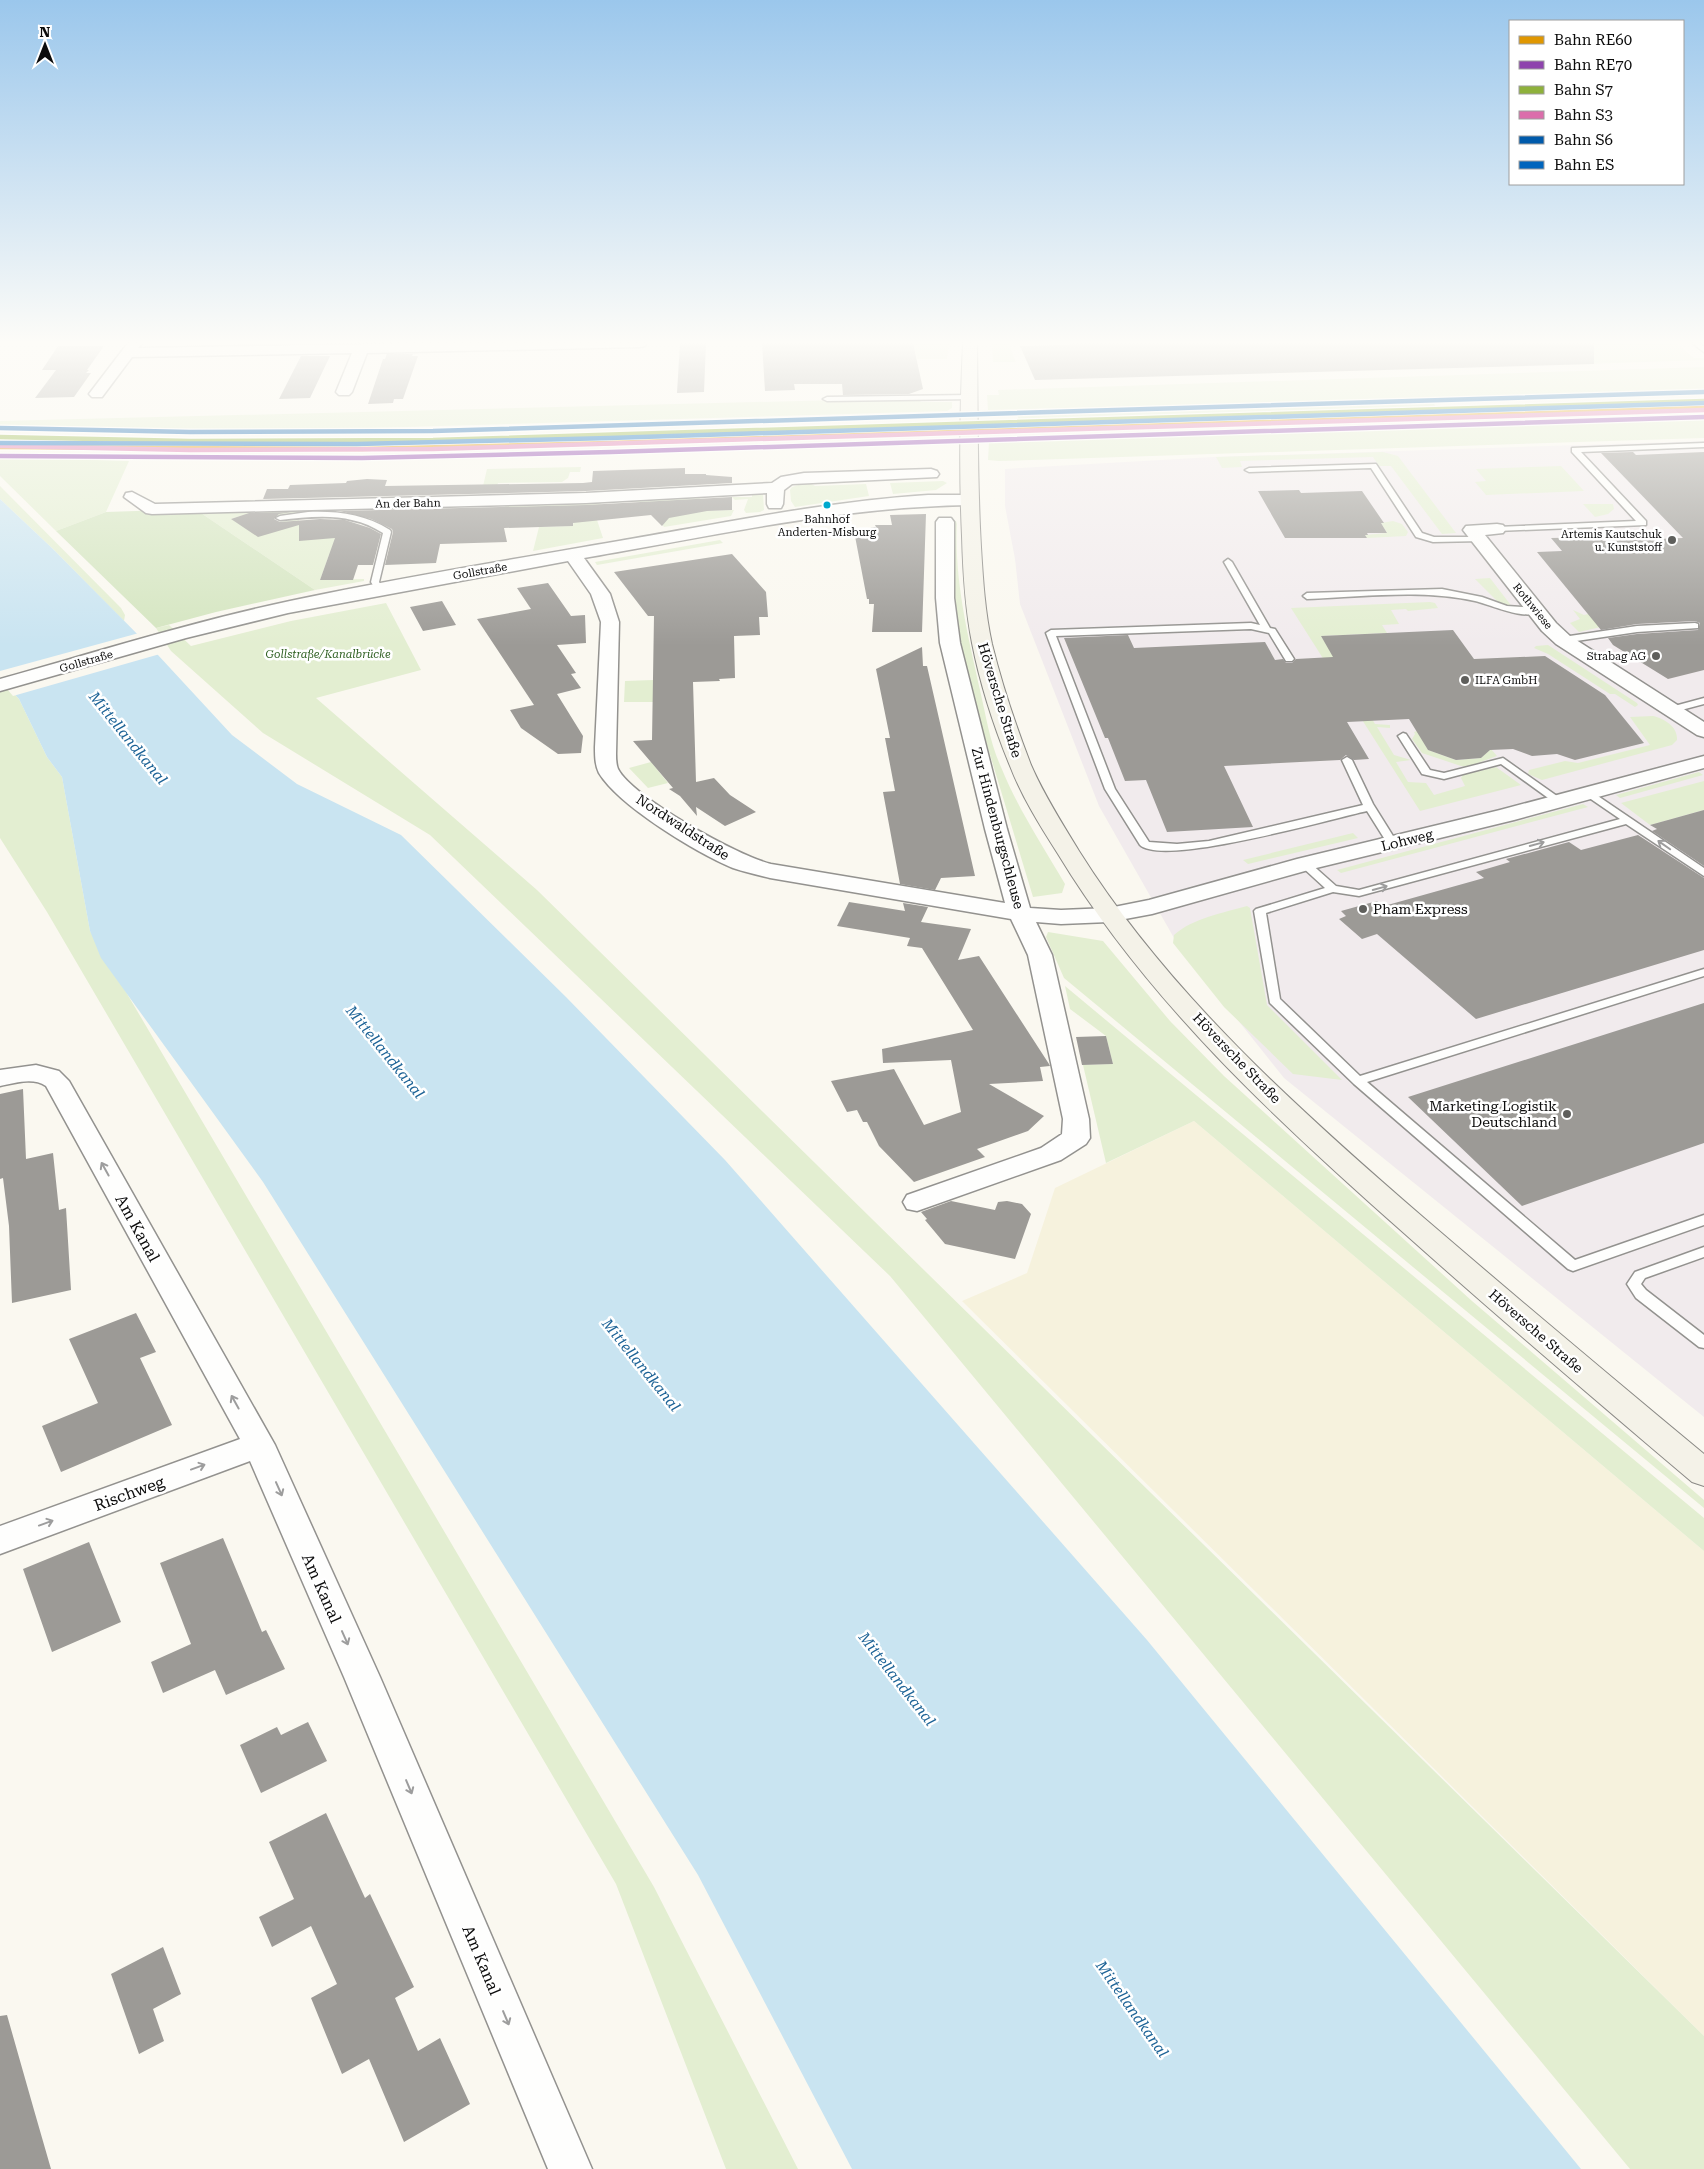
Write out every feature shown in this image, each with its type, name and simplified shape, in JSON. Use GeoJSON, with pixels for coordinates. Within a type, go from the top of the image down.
{"type":"FeatureCollection","features":[{"type":"Feature","properties":{"kind":"main road","name":"Höversche Straße"},"geometry":{"type":"LineString","coordinates":[[969,444],[969,506],[974,596],[995,691],[1021,767],[1048,820],[1109,915],[1164,982],[1287,1110],[1369,1186],[1530,1328],[1704,1473]]}},
{"type":"Feature","properties":{"kind":"street","name":"An der Bahn"},"geometry":{"type":"LineString","coordinates":[[132,497],[152,509],[586,498],[776,488],[787,480],[804,478],[932,474]]}},
{"type":"Feature","properties":{"kind":"street"},"geometry":{"type":"LineString","coordinates":[[874,476],[884,504]]}},
{"type":"Feature","properties":{"kind":"street"},"geometry":{"type":"LineString","coordinates":[[776,488],[775,505],[787,518]]}},
{"type":"Feature","properties":{"kind":"street","name":"Gollstraße"},"geometry":{"type":"LineString","coordinates":[[0,685],[289,607],[380,590],[787,518],[884,504],[935,500],[969,506]]}},
{"type":"Feature","properties":{"kind":"street","name":"Zur Hindenburgschleuse"},"geometry":{"type":"LineString","coordinates":[[917,1202],[1051,1154],[1076,1138],[1076,1119],[1040,955],[1020,914],[996,829],[948,630],[944,573],[945,522]]}},
{"type":"Feature","properties":{"kind":"street"},"geometry":{"type":"LineString","coordinates":[[1479,540],[1472,530],[1497,529]]}},
{"type":"Feature","properties":{"kind":"street","name":"Rothwiese"},"geometry":{"type":"LineString","coordinates":[[1479,540],[1536,611],[1563,640],[1704,730]]}},
{"type":"Feature","properties":{"kind":"street","name":"Nordwaldstraße"},"geometry":{"type":"LineString","coordinates":[[572,555],[604,599],[608,609],[610,622],[603,652],[601,681],[606,761],[610,772],[640,800],[722,854],[740,862],[770,871],[991,907],[1020,914],[1061,916],[1109,915]]}},
{"type":"Feature","properties":{"kind":"street","name":"Lohweg"},"geometry":{"type":"LineString","coordinates":[[1109,915],[1152,907],[1305,864],[1393,844],[1704,762]]}},
{"type":"Feature","properties":{"kind":"street","name":"Am Kanal"},"geometry":{"type":"LineString","coordinates":[[0,1078],[34,1072],[50,1075],[56,1081],[259,1445],[362,1677],[570,2169]]}},
{"type":"Feature","properties":{"kind":"street","name":"Rischweg"},"geometry":{"type":"LineString","coordinates":[[0,1540],[259,1445]]}},
{"type":"Feature","properties":{"kind":"lane"},"geometry":{"type":"LineString","coordinates":[[1497,529],[1643,523],[1575,450],[1704,445]]}},
{"type":"Feature","properties":{"kind":"lane"},"geometry":{"type":"LineString","coordinates":[[1249,470],[1372,466],[1419,535],[1433,540],[1479,540]]}},
{"type":"Feature","properties":{"kind":"lane"},"geometry":{"type":"LineString","coordinates":[[280,518],[328,513],[343,514],[379,526],[387,532],[374,582],[380,590]]}},
{"type":"Feature","properties":{"kind":"lane"},"geometry":{"type":"LineString","coordinates":[[1228,562],[1266,628]]}},
{"type":"Feature","properties":{"kind":"lane"},"geometry":{"type":"LineString","coordinates":[[1308,596],[1442,592],[1479,599],[1506,609],[1536,611]]}},
{"type":"Feature","properties":{"kind":"lane"},"geometry":{"type":"LineString","coordinates":[[1289,659],[1272,631],[1266,628],[1251,626],[1051,633],[1110,789],[1145,844],[1164,848],[1191,847],[1226,841],[1370,807]]}},
{"type":"Feature","properties":{"kind":"lane"},"geometry":{"type":"LineString","coordinates":[[1563,640],[1637,629],[1695,626]]}},
{"type":"Feature","properties":{"kind":"lane"},"geometry":{"type":"LineString","coordinates":[[1670,710],[1704,702]]}},
{"type":"Feature","properties":{"kind":"lane"},"geometry":{"type":"LineString","coordinates":[[1403,736],[1426,772],[1444,776],[1503,760],[1558,801]]}},
{"type":"Feature","properties":{"kind":"lane"},"geometry":{"type":"LineString","coordinates":[[1348,760],[1353,777],[1393,844]]}},
{"type":"Feature","properties":{"kind":"lane"},"geometry":{"type":"LineString","coordinates":[[1589,793],[1704,873]]}},
{"type":"Feature","properties":{"kind":"lane"},"geometry":{"type":"LineString","coordinates":[[1628,820],[1359,894],[1333,889],[1260,911],[1274,1000],[1358,1081],[1572,1266],[1704,1220]]}},
{"type":"Feature","properties":{"kind":"lane"},"geometry":{"type":"LineString","coordinates":[[1305,864],[1333,889]]}},
{"type":"Feature","properties":{"kind":"lane"},"geometry":{"type":"LineString","coordinates":[[1358,1081],[1704,972]]}},
{"type":"Feature","properties":{"kind":"lane"},"geometry":{"type":"LineString","coordinates":[[1704,1252],[1640,1275],[1634,1284],[1641,1294],[1704,1343]]}},
{"type":"Feature","properties":{"kind":"shaded area"},"geometry":{"type":"Polygon","coordinates":[[[1605,444],[1704,444],[1704,1417],[1284,1078],[1178,945],[1099,806],[1020,604],[1015,559],[1005,506],[1005,469],[1213,457],[1605,444]]]}},
{"type":"Feature","properties":{"kind":"shaded area"},"geometry":{"type":"Polygon","coordinates":[[[1194,1121],[1704,1551],[1704,2036],[962,1301],[1027,1273],[1055,1188],[1194,1121]]]}},
{"type":"Feature","properties":{"kind":"green space"},"geometry":{"type":"Polygon","coordinates":[[[989,444],[1513,444],[999,461],[988,460],[989,444]]]}},
{"type":"Feature","properties":{"kind":"green space"},"geometry":{"type":"Polygon","coordinates":[[[1383,452],[1398,456],[1456,533],[1442,534],[1391,466],[1379,466],[1373,457],[1240,461],[1242,467],[1222,468],[1216,457],[1383,452]]]}},
{"type":"Feature","properties":{"kind":"green space"},"geometry":{"type":"Polygon","coordinates":[[[0,457],[129,461],[106,512],[56,531],[0,476],[0,457]]]}},
{"type":"Feature","properties":{"kind":"green space"},"geometry":{"type":"Polygon","coordinates":[[[1561,466],[1584,491],[1486,495],[1475,482],[1486,481],[1476,469],[1561,466]]]}},
{"type":"Feature","properties":{"kind":"green space"},"geometry":{"type":"Polygon","coordinates":[[[581,467],[580,472],[570,472],[568,478],[562,482],[498,483],[497,486],[483,486],[487,469],[581,467]]]}},
{"type":"Feature","properties":{"kind":"green space"},"geometry":{"type":"Polygon","coordinates":[[[943,481],[947,483],[936,490],[893,494],[890,483],[943,481]]]}},
{"type":"Feature","properties":{"kind":"green space"},"geometry":{"type":"Polygon","coordinates":[[[808,482],[815,486],[866,484],[869,496],[795,507],[791,501],[790,490],[792,487],[808,482]]]}},
{"type":"Feature","properties":{"kind":"green space"},"geometry":{"type":"Polygon","coordinates":[[[0,486],[121,608],[125,615],[124,621],[53,549],[0,499],[0,486]]]}},
{"type":"Feature","properties":{"kind":"green space"},"geometry":{"type":"Polygon","coordinates":[[[763,494],[764,510],[760,512],[746,513],[744,510],[748,499],[735,500],[732,497],[752,497],[752,495],[763,494]]]}},
{"type":"Feature","properties":{"kind":"green space"},"geometry":{"type":"Polygon","coordinates":[[[700,498],[699,511],[734,510],[731,516],[664,527],[647,502],[601,502],[597,520],[603,538],[533,551],[539,527],[573,526],[575,509],[507,517],[504,503],[700,498]]]}},
{"type":"Feature","properties":{"kind":"green space"},"geometry":{"type":"Polygon","coordinates":[[[1583,504],[1613,504],[1614,509],[1608,514],[1595,517],[1583,504]]]}},
{"type":"Feature","properties":{"kind":"green space"},"geometry":{"type":"Polygon","coordinates":[[[312,507],[309,512],[271,517],[260,510],[231,519],[278,522],[299,519],[299,540],[348,527],[340,555],[329,555],[320,580],[364,579],[364,581],[315,590],[195,509],[312,507]]]}},
{"type":"Feature","properties":{"kind":"green space"},"geometry":{"type":"Polygon","coordinates":[[[195,509],[315,590],[216,612],[156,628],[56,531],[106,512],[195,509]]]}},
{"type":"Feature","properties":{"kind":"green space"},"geometry":{"type":"Polygon","coordinates":[[[953,520],[957,524],[958,566],[963,607],[991,739],[997,758],[1015,798],[1065,884],[1062,893],[1033,897],[976,708],[954,610],[953,520]]]}},
{"type":"Feature","properties":{"kind":"green space"},"geometry":{"type":"Polygon","coordinates":[[[1393,521],[1402,524],[1408,532],[1406,536],[1367,538],[1365,535],[1387,533],[1381,523],[1393,521]]]}},
{"type":"Feature","properties":{"kind":"green space"},"geometry":{"type":"Polygon","coordinates":[[[720,540],[723,543],[597,565],[595,562],[720,540]]]}},
{"type":"Feature","properties":{"kind":"green space"},"geometry":{"type":"Polygon","coordinates":[[[1490,578],[1513,608],[1499,603],[1475,579],[1490,578]]]}},
{"type":"Feature","properties":{"kind":"green space","name":"Gollstraße/Kanalbrücke"},"geometry":{"type":"Polygon","coordinates":[[[386,603],[421,670],[316,698],[537,890],[1704,2036],[1704,2169],[1630,2169],[890,1276],[430,835],[263,733],[171,651],[156,628],[169,625],[191,646],[291,621],[386,603]]]}},
{"type":"Feature","properties":{"kind":"green space"},"geometry":{"type":"Polygon","coordinates":[[[1435,603],[1438,608],[1408,611],[1406,609],[1391,610],[1399,624],[1382,625],[1387,633],[1321,636],[1375,724],[1390,725],[1390,728],[1377,727],[1394,755],[1411,760],[1396,762],[1408,782],[1426,783],[1434,795],[1465,786],[1461,778],[1463,775],[1496,767],[1521,785],[1420,811],[1291,608],[1435,603]]]}},
{"type":"Feature","properties":{"kind":"green space"},"geometry":{"type":"Polygon","coordinates":[[[1573,610],[1614,624],[1579,632],[1570,623],[1580,619],[1573,610]]]}},
{"type":"Feature","properties":{"kind":"green space"},"geometry":{"type":"Polygon","coordinates":[[[1548,645],[1638,705],[1635,707],[1615,694],[1610,694],[1548,654],[1534,648],[1536,646],[1548,645]]]}},
{"type":"Feature","properties":{"kind":"green space"},"geometry":{"type":"Polygon","coordinates":[[[0,678],[19,699],[47,757],[62,777],[90,931],[654,1887],[798,2169],[726,2169],[616,1884],[47,912],[0,838],[0,678]]]}},
{"type":"Feature","properties":{"kind":"green space"},"geometry":{"type":"Polygon","coordinates":[[[653,680],[653,702],[624,702],[625,681],[653,680]]]}},
{"type":"Feature","properties":{"kind":"green space"},"geometry":{"type":"Polygon","coordinates":[[[1653,716],[1666,721],[1673,727],[1677,740],[1672,745],[1542,780],[1528,774],[1529,770],[1565,761],[1578,763],[1650,745],[1630,717],[1653,716]]]}},
{"type":"Feature","properties":{"kind":"green space"},"geometry":{"type":"Polygon","coordinates":[[[1417,731],[1428,750],[1456,760],[1481,758],[1491,749],[1497,756],[1467,767],[1461,766],[1422,753],[1412,739],[1415,734],[1414,732],[1417,731]]]}},
{"type":"Feature","properties":{"kind":"green space"},"geometry":{"type":"Polygon","coordinates":[[[651,762],[668,783],[648,788],[629,768],[651,762]]]}},
{"type":"Feature","properties":{"kind":"green space"},"geometry":{"type":"Polygon","coordinates":[[[1699,772],[1703,775],[1620,798],[1616,795],[1699,772]]]}},
{"type":"Feature","properties":{"kind":"green space"},"geometry":{"type":"Polygon","coordinates":[[[1704,781],[1704,810],[1650,825],[1621,803],[1704,781]]]}},
{"type":"Feature","properties":{"kind":"green space"},"geometry":{"type":"Polygon","coordinates":[[[1583,804],[1588,807],[1341,873],[1337,870],[1583,804]]]}},
{"type":"Feature","properties":{"kind":"green space"},"geometry":{"type":"Polygon","coordinates":[[[1353,833],[1358,838],[1248,864],[1243,860],[1353,833]]]}},
{"type":"Feature","properties":{"kind":"green space"},"geometry":{"type":"Polygon","coordinates":[[[1247,906],[1250,908],[1267,1005],[1342,1080],[1293,1074],[1224,1007],[1173,943],[1174,935],[1190,924],[1247,906]]]}},
{"type":"Feature","properties":{"kind":"green space"},"geometry":{"type":"Polygon","coordinates":[[[1048,932],[1103,941],[1170,1021],[1224,1076],[1472,1301],[1704,1500],[1704,1508],[1064,978],[1046,937],[1048,932]]]}},
{"type":"Feature","properties":{"kind":"green space"},"geometry":{"type":"Polygon","coordinates":[[[1065,986],[1704,1518],[1704,1551],[1194,1121],[1106,1163],[1083,1065],[1113,1064],[1106,1036],[1070,1009],[1065,986]]]}},
{"type":"Feature","properties":{"kind":"water","name":"Mittellandkanal"},"geometry":{"type":"Polygon","coordinates":[[[0,499],[53,549],[158,655],[232,735],[297,784],[401,835],[566,997],[725,1160],[1147,1640],[1581,2169],[852,2169],[698,1875],[263,1182],[101,958],[90,931],[62,777],[47,757],[19,699],[0,678],[0,499]]]}},
{"type":"Feature","properties":{"kind":"pier"},"geometry":{"type":"Polygon","coordinates":[[[139,633],[160,654],[13,696],[0,681],[0,671],[139,633]]]}},
{"type":"Feature","properties":{"kind":"building","name":"Artemis Kautschuk u. Kunststoff"},"geometry":{"type":"Polygon","coordinates":[[[1633,452],[1636,455],[1704,452],[1704,670],[1668,679],[1613,645],[1608,638],[1698,630],[1700,623],[1695,621],[1637,624],[1601,630],[1537,552],[1562,551],[1551,538],[1599,537],[1603,541],[1683,538],[1601,453],[1633,452]]]}},
{"type":"Feature","properties":{"kind":"building"},"geometry":{"type":"Polygon","coordinates":[[[685,468],[685,474],[732,477],[732,483],[586,491],[263,499],[267,489],[288,489],[290,485],[346,483],[347,481],[367,479],[387,480],[385,486],[583,483],[592,482],[593,471],[685,468]]]}},
{"type":"Feature","properties":{"kind":"building"},"geometry":{"type":"Polygon","coordinates":[[[1299,490],[1301,493],[1362,491],[1384,523],[1381,523],[1387,533],[1367,533],[1368,535],[1365,535],[1367,538],[1285,538],[1258,491],[1299,490]]]}},
{"type":"Feature","properties":{"kind":"building"},"geometry":{"type":"Polygon","coordinates":[[[732,497],[732,510],[707,511],[669,518],[662,526],[651,515],[573,523],[573,526],[504,528],[507,542],[440,544],[436,563],[385,565],[393,532],[392,529],[371,519],[340,511],[586,505],[732,497]]]}},
{"type":"Feature","properties":{"kind":"building"},"geometry":{"type":"Polygon","coordinates":[[[293,512],[279,514],[274,519],[280,522],[320,519],[345,520],[370,528],[381,534],[373,565],[358,565],[353,580],[320,580],[335,538],[299,541],[299,525],[258,537],[231,519],[249,513],[293,512]]]}},
{"type":"Feature","properties":{"kind":"building"},"geometry":{"type":"Polygon","coordinates":[[[926,514],[922,632],[872,632],[874,604],[869,604],[869,599],[867,599],[854,531],[876,527],[875,525],[892,525],[890,515],[926,514]]]}},
{"type":"Feature","properties":{"kind":"building"},"geometry":{"type":"Polygon","coordinates":[[[732,554],[766,592],[768,617],[759,617],[760,635],[734,636],[735,678],[719,679],[720,681],[693,682],[696,782],[714,778],[730,795],[756,812],[725,826],[696,807],[697,816],[680,796],[669,789],[673,788],[633,741],[652,740],[654,616],[648,616],[614,572],[732,554]]]}},
{"type":"Feature","properties":{"kind":"building"},"geometry":{"type":"Polygon","coordinates":[[[548,583],[571,616],[585,615],[586,643],[557,645],[576,673],[571,674],[581,688],[557,694],[583,736],[581,753],[558,754],[521,728],[510,710],[534,705],[477,619],[531,609],[517,588],[548,583]]]}},
{"type":"Feature","properties":{"kind":"building"},"geometry":{"type":"Polygon","coordinates":[[[442,601],[456,625],[423,631],[410,607],[442,601]]]}},
{"type":"Feature","properties":{"kind":"building"},"geometry":{"type":"Polygon","coordinates":[[[1453,630],[1474,659],[1545,656],[1605,695],[1644,743],[1575,760],[1557,754],[1532,756],[1513,749],[1490,750],[1481,758],[1456,760],[1428,750],[1409,719],[1347,722],[1369,759],[1354,760],[1346,755],[1340,760],[1224,766],[1253,827],[1167,832],[1146,780],[1125,781],[1108,738],[1105,738],[1064,638],[1128,635],[1134,648],[1265,642],[1275,660],[1283,659],[1286,663],[1292,663],[1296,659],[1333,657],[1321,636],[1453,630]]]}},
{"type":"Feature","properties":{"kind":"building"},"geometry":{"type":"Polygon","coordinates":[[[922,647],[923,666],[927,666],[975,876],[941,878],[935,890],[900,884],[883,792],[895,791],[885,738],[890,738],[876,669],[922,647]]]}},
{"type":"Feature","properties":{"kind":"building"},"geometry":{"type":"Polygon","coordinates":[[[1704,810],[1704,866],[1652,831],[1657,829],[1650,825],[1704,810]]]}},
{"type":"Feature","properties":{"kind":"building"},"geometry":{"type":"Polygon","coordinates":[[[1638,835],[1704,878],[1704,950],[1476,1019],[1377,934],[1362,939],[1339,919],[1346,916],[1341,911],[1377,901],[1384,906],[1484,878],[1476,872],[1510,862],[1506,859],[1569,842],[1581,850],[1638,835]]]}},
{"type":"Feature","properties":{"kind":"building"},"geometry":{"type":"Polygon","coordinates":[[[849,902],[905,911],[903,903],[928,907],[921,922],[971,929],[958,960],[979,956],[1050,1066],[1040,1067],[1043,1081],[989,1084],[1044,1116],[1028,1131],[977,1149],[985,1157],[914,1182],[879,1146],[867,1122],[863,1122],[857,1110],[847,1112],[831,1081],[894,1069],[924,1125],[961,1112],[951,1060],[883,1063],[882,1049],[973,1030],[922,948],[907,946],[910,938],[837,926],[849,902]]]}},
{"type":"Feature","properties":{"kind":"building"},"geometry":{"type":"Polygon","coordinates":[[[1704,1003],[1704,1143],[1522,1206],[1408,1097],[1704,1003]]]}},
{"type":"Feature","properties":{"kind":"building"},"geometry":{"type":"Polygon","coordinates":[[[1106,1036],[1113,1064],[1082,1065],[1076,1037],[1106,1036]]]}},
{"type":"Feature","properties":{"kind":"building"},"geometry":{"type":"Polygon","coordinates":[[[23,1089],[26,1159],[53,1153],[59,1210],[66,1208],[71,1290],[12,1303],[9,1226],[3,1178],[0,1179],[0,1094],[23,1089]]]}},
{"type":"Feature","properties":{"kind":"building"},"geometry":{"type":"Polygon","coordinates":[[[951,1201],[995,1210],[998,1202],[1007,1201],[1022,1204],[1031,1214],[1015,1259],[945,1244],[925,1220],[927,1219],[921,1212],[951,1201]]]}},
{"type":"Feature","properties":{"kind":"building"},"geometry":{"type":"Polygon","coordinates":[[[136,1313],[156,1352],[140,1358],[172,1425],[61,1472],[42,1426],[98,1403],[69,1339],[136,1313]]]}},
{"type":"Feature","properties":{"kind":"building"},"geometry":{"type":"Polygon","coordinates":[[[223,1538],[262,1632],[266,1630],[285,1669],[226,1695],[215,1670],[163,1693],[151,1662],[191,1644],[160,1563],[223,1538]]]}},
{"type":"Feature","properties":{"kind":"building"},"geometry":{"type":"Polygon","coordinates":[[[89,1542],[121,1622],[52,1652],[23,1569],[89,1542]]]}},
{"type":"Feature","properties":{"kind":"building"},"geometry":{"type":"Polygon","coordinates":[[[308,1722],[327,1761],[261,1793],[240,1745],[277,1727],[281,1735],[308,1722]]]}},
{"type":"Feature","properties":{"kind":"building"},"geometry":{"type":"Polygon","coordinates":[[[326,1813],[365,1898],[370,1894],[414,1987],[395,1998],[418,2051],[440,2038],[470,2104],[404,2142],[369,2059],[342,2074],[311,1998],[337,1984],[311,1926],[272,1947],[259,1917],[294,1899],[269,1842],[326,1813]]]}},
{"type":"Feature","properties":{"kind":"building"},"geometry":{"type":"Polygon","coordinates":[[[163,1947],[181,1994],[153,2009],[164,2041],[139,2054],[111,1974],[163,1947]]]}},
{"type":"Feature","properties":{"kind":"building"},"geometry":{"type":"Polygon","coordinates":[[[7,2015],[51,2169],[0,2169],[0,2016],[7,2015]]]}},
{"type":"Feature","properties":{"kind":"rail line","name":"RE60"},"geometry":{"type":"LineString","coordinates":[[0,447],[362,449],[560,444]]}},
{"type":"Feature","properties":{"kind":"rail line","name":"S3"},"geometry":{"type":"LineString","coordinates":[[0,446],[190,450],[433,449],[589,444]]}},
{"type":"Feature","properties":{"kind":"rail line","name":"RE70"},"geometry":{"type":"LineString","coordinates":[[0,456],[362,458],[854,444]]}},
{"type":"Feature","properties":{"kind":"place","name":"Bahnhof Anderten-Misburg"},"geometry":{"type":"Point","coordinates":[827,505]}},
{"type":"Feature","properties":{"kind":"place","name":"Artemis Kautschuk u. Kunststoff"},"geometry":{"type":"Point","coordinates":[1672,540]}},
{"type":"Feature","properties":{"kind":"place","name":"Strabag AG"},"geometry":{"type":"Point","coordinates":[1656,656]}},
{"type":"Feature","properties":{"kind":"place","name":"ILFA GmbH"},"geometry":{"type":"Point","coordinates":[1465,680]}},
{"type":"Feature","properties":{"kind":"place","name":"Pham Express"},"geometry":{"type":"Point","coordinates":[1363,909]}},
{"type":"Feature","properties":{"kind":"place","name":"Marketing Logistik Deutschland"},"geometry":{"type":"Point","coordinates":[1567,1114]}}]}
